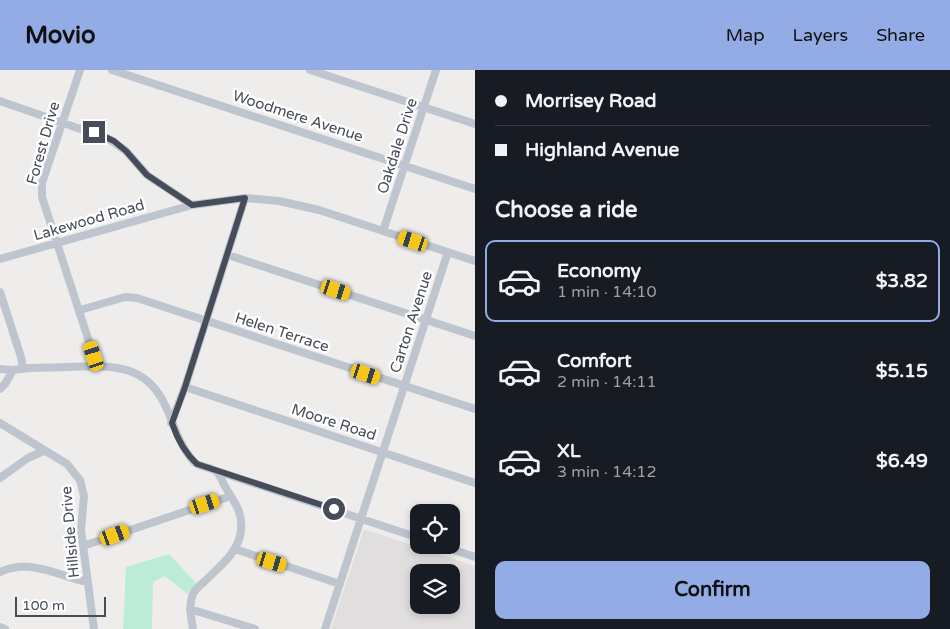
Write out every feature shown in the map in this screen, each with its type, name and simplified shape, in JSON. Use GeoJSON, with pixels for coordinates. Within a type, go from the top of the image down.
{"type":"FeatureCollection","features":[{"type":"Feature","properties":{"kind":"street","name":"Forest Drive"},"geometry":{"type":"LineString","coordinates":[[80,70],[41,189],[80,310],[94,356],[95,366]]}},
{"type":"Feature","properties":{"kind":"street","name":"Woodmere Avenue"},"geometry":{"type":"LineString","coordinates":[[112,70],[475,189]]}},
{"type":"Feature","properties":{"kind":"street"},"geometry":{"type":"LineString","coordinates":[[310,70],[475,124]]}},
{"type":"Feature","properties":{"kind":"street","name":"Oakdale Drive"},"geometry":{"type":"LineString","coordinates":[[383,231],[436,70]]}},
{"type":"Feature","properties":{"kind":"street"},"geometry":{"type":"LineString","coordinates":[[0,101],[94,132],[114,141],[126,151],[147,175],[192,205]]}},
{"type":"Feature","properties":{"kind":"street"},"geometry":{"type":"LineString","coordinates":[[172,423],[245,198]]}},
{"type":"Feature","properties":{"kind":"street","name":"Lakewood Road"},"geometry":{"type":"LineString","coordinates":[[0,259],[192,205],[245,198],[297,204],[475,261]]}},
{"type":"Feature","properties":{"kind":"street","name":"Carton Avenue"},"geometry":{"type":"LineString","coordinates":[[325,629],[448,252]]}},
{"type":"Feature","properties":{"kind":"street"},"geometry":{"type":"LineString","coordinates":[[228,255],[475,336]]}},
{"type":"Feature","properties":{"kind":"street"},"geometry":{"type":"LineString","coordinates":[[0,292],[21,357],[23,369]]}},
{"type":"Feature","properties":{"kind":"street","name":"Helen Terrace"},"geometry":{"type":"LineString","coordinates":[[80,310],[130,297],[475,409]]}},
{"type":"Feature","properties":{"kind":"street"},"geometry":{"type":"LineString","coordinates":[[0,370],[95,366],[120,367],[141,377],[157,392],[163,401],[176,435],[194,462],[410,535]]}},
{"type":"Feature","properties":{"kind":"street"},"geometry":{"type":"LineString","coordinates":[[0,389],[13,370]]}},
{"type":"Feature","properties":{"kind":"street","name":"Moore Road"},"geometry":{"type":"LineString","coordinates":[[185,387],[475,483]]}},
{"type":"Feature","properties":{"kind":"street","name":"Hillside Drive"},"geometry":{"type":"LineString","coordinates":[[0,423],[67,464],[80,480],[84,496],[81,522],[94,629]]}},
{"type":"Feature","properties":{"kind":"street"},"geometry":{"type":"LineString","coordinates":[[0,478],[28,458],[44,451]]}},
{"type":"Feature","properties":{"kind":"street"},"geometry":{"type":"LineString","coordinates":[[193,629],[190,609],[195,591],[230,556],[235,549],[240,534],[241,520],[236,504],[216,471]]}},
{"type":"Feature","properties":{"kind":"street"},"geometry":{"type":"LineString","coordinates":[[84,546],[231,496]]}},
{"type":"Feature","properties":{"kind":"street"},"geometry":{"type":"LineString","coordinates":[[235,549],[340,584]]}},
{"type":"Feature","properties":{"kind":"street"},"geometry":{"type":"LineString","coordinates":[[460,552],[475,557]]}},
{"type":"Feature","properties":{"kind":"street"},"geometry":{"type":"LineString","coordinates":[[0,572],[17,566],[30,566],[88,582]]}},
{"type":"Feature","properties":{"kind":"street"},"geometry":{"type":"LineString","coordinates":[[190,609],[255,629]]}},
{"type":"Feature","properties":{"kind":"street"},"geometry":{"type":"LineString","coordinates":[[0,627],[5,629]]}},
{"type":"Feature","properties":{"kind":"shaded area"},"geometry":{"type":"Polygon","coordinates":[[[364,529],[410,544],[410,554],[439,554],[475,566],[475,629],[331,629],[364,529]]]}},
{"type":"Feature","properties":{"kind":"green space"},"geometry":{"type":"Polygon","coordinates":[[[169,554],[197,584],[187,594],[165,576],[153,582],[152,629],[123,629],[126,567],[169,554]]]}},
{"type":"Feature","properties":{"kind":"route"},"geometry":{"type":"LineString","coordinates":[[94,132],[114,141],[126,151],[147,175],[192,205],[245,198],[172,423],[184,449],[197,464],[334,509]]}}]}
